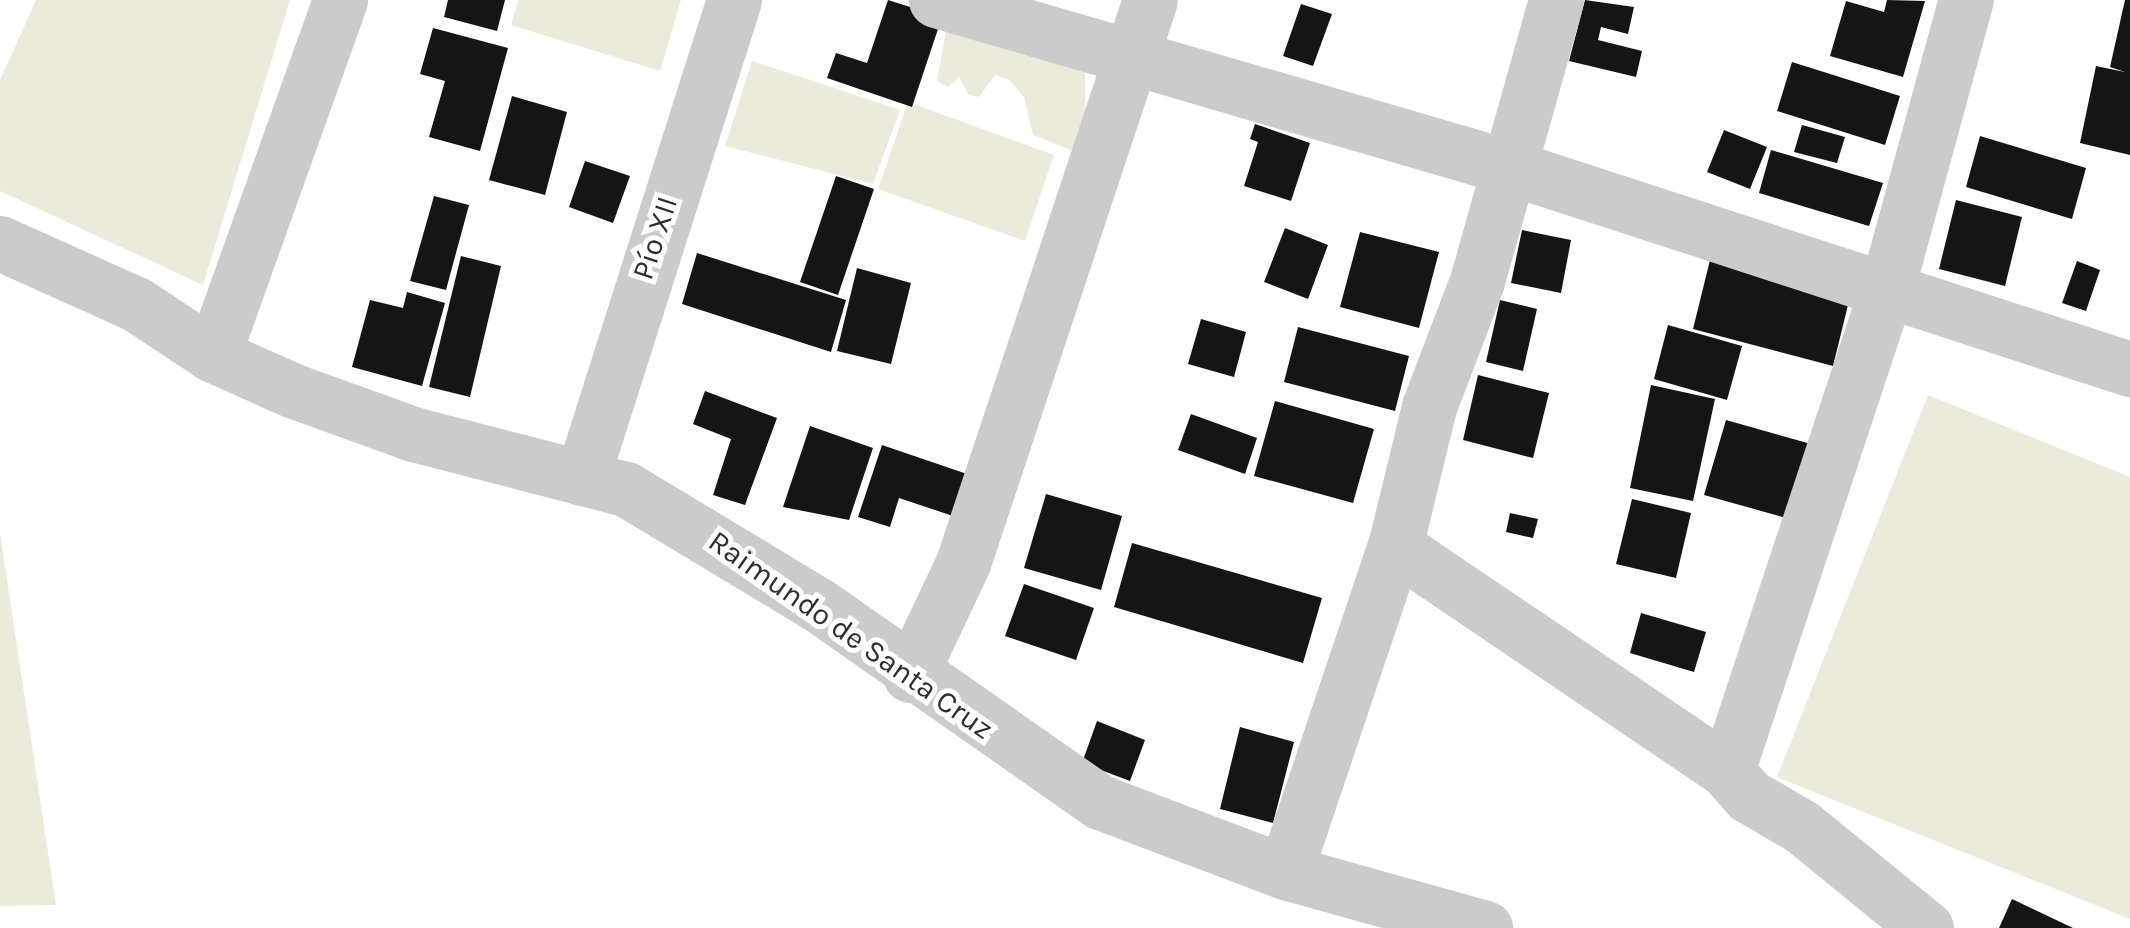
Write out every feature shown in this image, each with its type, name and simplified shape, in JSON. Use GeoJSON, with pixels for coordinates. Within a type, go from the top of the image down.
{"type":"FeatureCollection","features":[{"type":"Feature","properties":{"kind":"street"},"geometry":{"type":"LineString","coordinates":[[212,355],[340,0]]}},
{"type":"Feature","properties":{"kind":"street","name":"Pío XII"},"geometry":{"type":"LineString","coordinates":[[582,478],[734,0]]}},
{"type":"Feature","properties":{"kind":"street"},"geometry":{"type":"LineString","coordinates":[[936,0],[1512,168],[2130,368]]}},
{"type":"Feature","properties":{"kind":"street"},"geometry":{"type":"LineString","coordinates":[[910,674],[963,563],[1150,0]]}},
{"type":"Feature","properties":{"kind":"street"},"geometry":{"type":"LineString","coordinates":[[1285,872],[1395,546],[1429,407],[1512,168],[1556,0]]}},
{"type":"Feature","properties":{"kind":"street"},"geometry":{"type":"LineString","coordinates":[[1727,771],[1888,288],[1966,0]]}},
{"type":"Feature","properties":{"kind":"street","name":"Raimundo de Santa Cruz"},"geometry":{"type":"LineString","coordinates":[[0,242],[136,304],[212,355],[413,434],[626,490],[817,604],[910,674],[1100,802],[1285,872],[1485,928]]}},
{"type":"Feature","properties":{"kind":"street"},"geometry":{"type":"LineString","coordinates":[[1395,546],[1727,771],[1750,796],[1802,827],[1926,928]]}},
{"type":"Feature","properties":{"kind":"shaded area"},"geometry":{"type":"Polygon","coordinates":[[[36,0],[290,0],[203,285],[0,191],[0,80],[36,0]]]}},
{"type":"Feature","properties":{"kind":"shaded area"},"geometry":{"type":"Polygon","coordinates":[[[518,0],[681,0],[660,71],[511,25],[518,0]]]}},
{"type":"Feature","properties":{"kind":"shaded area"},"geometry":{"type":"Polygon","coordinates":[[[946,30],[1085,67],[1086,146],[1071,150],[1033,135],[1024,97],[1008,79],[995,75],[979,97],[969,95],[959,77],[948,87],[937,81],[946,30]]]}},
{"type":"Feature","properties":{"kind":"shaded area"},"geometry":{"type":"Polygon","coordinates":[[[752,61],[900,110],[873,184],[725,146],[752,61]]]}},
{"type":"Feature","properties":{"kind":"shaded area"},"geometry":{"type":"Polygon","coordinates":[[[908,102],[1054,155],[1025,241],[878,189],[908,102]]]}},
{"type":"Feature","properties":{"kind":"shaded area"},"geometry":{"type":"Polygon","coordinates":[[[1928,395],[2130,477],[2130,919],[1777,777],[1928,395]]]}},
{"type":"Feature","properties":{"kind":"shaded area"},"geometry":{"type":"Polygon","coordinates":[[[0,533],[56,905],[0,906],[0,533]]]}},
{"type":"Feature","properties":{"kind":"building"},"geometry":{"type":"Polygon","coordinates":[[[448,0],[505,0],[497,31],[444,17],[448,0]]]}},
{"type":"Feature","properties":{"kind":"building"},"geometry":{"type":"Polygon","coordinates":[[[888,0],[942,17],[912,107],[827,78],[836,53],[867,63],[888,0]]]}},
{"type":"Feature","properties":{"kind":"building"},"geometry":{"type":"Polygon","coordinates":[[[1585,0],[1634,7],[1628,34],[1601,27],[1598,40],[1642,51],[1636,77],[1569,61],[1585,0]]]}},
{"type":"Feature","properties":{"kind":"building"},"geometry":{"type":"Polygon","coordinates":[[[1887,0],[1925,1],[1903,77],[1830,56],[1846,1],[1884,12],[1887,0]]]}},
{"type":"Feature","properties":{"kind":"building"},"geometry":{"type":"Polygon","coordinates":[[[2125,0],[2130,0],[2130,155],[2080,143],[2096,66],[2125,72],[2110,67],[2125,0]]]}},
{"type":"Feature","properties":{"kind":"building"},"geometry":{"type":"Polygon","coordinates":[[[1301,4],[1332,14],[1313,66],[1283,56],[1301,4]]]}},
{"type":"Feature","properties":{"kind":"building"},"geometry":{"type":"Polygon","coordinates":[[[433,28],[508,48],[480,151],[429,137],[445,81],[420,74],[433,28]]]}},
{"type":"Feature","properties":{"kind":"building"},"geometry":{"type":"Polygon","coordinates":[[[1792,62],[1900,96],[1885,145],[1777,111],[1792,62]]]}},
{"type":"Feature","properties":{"kind":"building"},"geometry":{"type":"Polygon","coordinates":[[[512,96],[567,112],[545,195],[489,180],[512,96]]]}},
{"type":"Feature","properties":{"kind":"building"},"geometry":{"type":"Polygon","coordinates":[[[1255,124],[1310,143],[1291,201],[1244,186],[1258,142],[1250,139],[1255,124]]]}},
{"type":"Feature","properties":{"kind":"building"},"geometry":{"type":"Polygon","coordinates":[[[1802,125],[1845,137],[1837,163],[1794,152],[1802,125]]]}},
{"type":"Feature","properties":{"kind":"building"},"geometry":{"type":"Polygon","coordinates":[[[1724,130],[1767,147],[1750,189],[1707,172],[1724,130]]]}},
{"type":"Feature","properties":{"kind":"building"},"geometry":{"type":"Polygon","coordinates":[[[1980,136],[2086,168],[2072,219],[1966,187],[1980,136]]]}},
{"type":"Feature","properties":{"kind":"building"},"geometry":{"type":"Polygon","coordinates":[[[1771,150],[1883,183],[1869,226],[1759,193],[1771,150]]]}},
{"type":"Feature","properties":{"kind":"building"},"geometry":{"type":"Polygon","coordinates":[[[585,161],[630,176],[613,223],[569,207],[585,161]]]}},
{"type":"Feature","properties":{"kind":"building"},"geometry":{"type":"Polygon","coordinates":[[[836,176],[874,189],[838,295],[800,282],[836,176]]]}},
{"type":"Feature","properties":{"kind":"building"},"geometry":{"type":"Polygon","coordinates":[[[434,196],[469,205],[446,290],[410,281],[434,196]]]}},
{"type":"Feature","properties":{"kind":"building"},"geometry":{"type":"Polygon","coordinates":[[[1956,200],[2022,217],[2005,286],[1939,269],[1956,200]]]}},
{"type":"Feature","properties":{"kind":"building"},"geometry":{"type":"Polygon","coordinates":[[[1285,228],[1328,245],[1308,299],[1264,282],[1285,228]]]}},
{"type":"Feature","properties":{"kind":"building"},"geometry":{"type":"Polygon","coordinates":[[[1522,230],[1571,240],[1561,293],[1511,283],[1522,230]]]}},
{"type":"Feature","properties":{"kind":"building"},"geometry":{"type":"Polygon","coordinates":[[[1360,232],[1439,252],[1419,328],[1340,307],[1360,232]]]}},
{"type":"Feature","properties":{"kind":"building"},"geometry":{"type":"Polygon","coordinates":[[[697,253],[846,300],[831,352],[682,304],[697,253]]]}},
{"type":"Feature","properties":{"kind":"building"},"geometry":{"type":"Polygon","coordinates":[[[461,256],[501,266],[470,397],[429,387],[461,256]]]}},
{"type":"Feature","properties":{"kind":"building"},"geometry":{"type":"Polygon","coordinates":[[[1711,256],[1851,293],[1833,366],[1693,329],[1711,256]]]}},
{"type":"Feature","properties":{"kind":"building"},"geometry":{"type":"Polygon","coordinates":[[[2077,261],[2100,270],[2086,311],[2062,303],[2077,261]]]}},
{"type":"Feature","properties":{"kind":"building"},"geometry":{"type":"Polygon","coordinates":[[[857,268],[911,283],[891,364],[837,351],[857,268]]]}},
{"type":"Feature","properties":{"kind":"building"},"geometry":{"type":"Polygon","coordinates":[[[407,292],[445,303],[422,386],[352,367],[370,300],[403,308],[407,292]]]}},
{"type":"Feature","properties":{"kind":"building"},"geometry":{"type":"Polygon","coordinates":[[[1500,300],[1537,309],[1523,371],[1486,362],[1500,300]]]}},
{"type":"Feature","properties":{"kind":"building"},"geometry":{"type":"Polygon","coordinates":[[[1201,319],[1246,332],[1234,377],[1188,364],[1201,319]]]}},
{"type":"Feature","properties":{"kind":"building"},"geometry":{"type":"Polygon","coordinates":[[[1668,325],[1742,346],[1727,400],[1654,379],[1668,325]]]}},
{"type":"Feature","properties":{"kind":"building"},"geometry":{"type":"Polygon","coordinates":[[[1298,327],[1409,356],[1395,411],[1284,382],[1298,327]]]}},
{"type":"Feature","properties":{"kind":"building"},"geometry":{"type":"Polygon","coordinates":[[[1478,375],[1549,393],[1533,458],[1463,440],[1478,375]]]}},
{"type":"Feature","properties":{"kind":"building"},"geometry":{"type":"Polygon","coordinates":[[[1651,385],[1715,399],[1693,501],[1630,488],[1651,385]]]}},
{"type":"Feature","properties":{"kind":"building"},"geometry":{"type":"Polygon","coordinates":[[[705,391],[777,418],[745,505],[713,495],[731,439],[693,424],[705,391]]]}},
{"type":"Feature","properties":{"kind":"building"},"geometry":{"type":"Polygon","coordinates":[[[1275,401],[1374,429],[1353,503],[1254,476],[1275,401]]]}},
{"type":"Feature","properties":{"kind":"building"},"geometry":{"type":"Polygon","coordinates":[[[1191,414],[1257,438],[1245,474],[1178,450],[1191,414]]]}},
{"type":"Feature","properties":{"kind":"building"},"geometry":{"type":"Polygon","coordinates":[[[1726,420],[1811,444],[1790,519],[1704,495],[1726,420]]]}},
{"type":"Feature","properties":{"kind":"building"},"geometry":{"type":"Polygon","coordinates":[[[810,426],[873,448],[849,520],[783,507],[810,426]]]}},
{"type":"Feature","properties":{"kind":"building"},"geometry":{"type":"Polygon","coordinates":[[[882,445],[967,474],[953,516],[899,498],[890,527],[858,517],[882,445]]]}},
{"type":"Feature","properties":{"kind":"building"},"geometry":{"type":"Polygon","coordinates":[[[1046,494],[1122,516],[1101,590],[1024,568],[1046,494]]]}},
{"type":"Feature","properties":{"kind":"building"},"geometry":{"type":"Polygon","coordinates":[[[1632,499],[1691,513],[1676,578],[1616,564],[1632,499]]]}},
{"type":"Feature","properties":{"kind":"building"},"geometry":{"type":"Polygon","coordinates":[[[1510,513],[1538,519],[1533,538],[1506,532],[1510,513]]]}},
{"type":"Feature","properties":{"kind":"building"},"geometry":{"type":"Polygon","coordinates":[[[1132,543],[1322,598],[1303,663],[1114,607],[1132,543]]]}},
{"type":"Feature","properties":{"kind":"building"},"geometry":{"type":"Polygon","coordinates":[[[1024,584],[1094,608],[1076,660],[1005,636],[1024,584]]]}},
{"type":"Feature","properties":{"kind":"building"},"geometry":{"type":"Polygon","coordinates":[[[1641,613],[1706,632],[1694,672],[1630,653],[1641,613]]]}},
{"type":"Feature","properties":{"kind":"building"},"geometry":{"type":"Polygon","coordinates":[[[1097,721],[1145,740],[1130,781],[1082,763],[1097,721]]]}},
{"type":"Feature","properties":{"kind":"building"},"geometry":{"type":"Polygon","coordinates":[[[1240,727],[1294,742],[1273,823],[1220,809],[1240,727]]]}},
{"type":"Feature","properties":{"kind":"building"},"geometry":{"type":"Polygon","coordinates":[[[2012,899],[2073,928],[1999,928],[2012,899]]]}}]}
